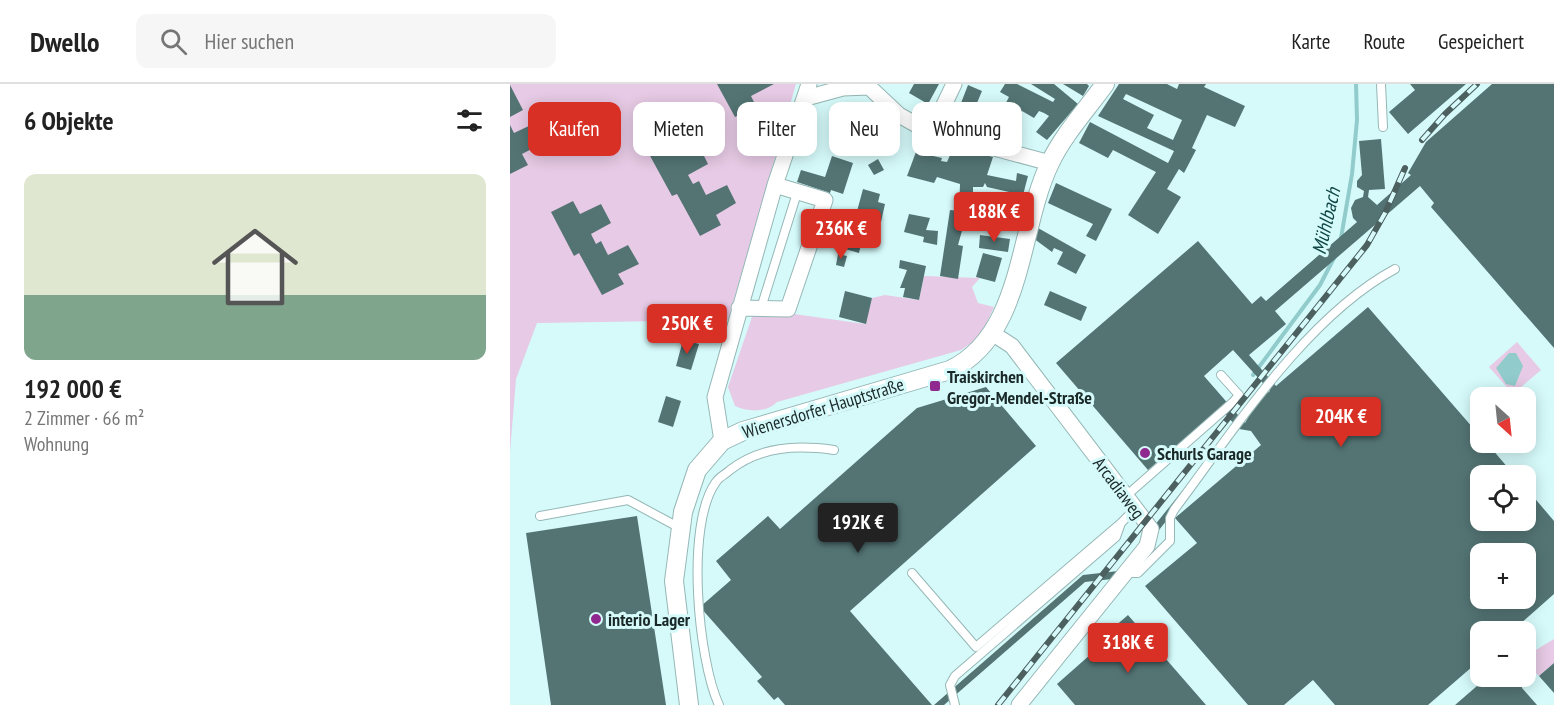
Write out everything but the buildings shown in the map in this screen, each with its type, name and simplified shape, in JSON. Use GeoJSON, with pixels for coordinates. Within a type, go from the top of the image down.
{"type":"FeatureCollection","features":[{"type":"Feature","properties":{"kind":"street"},"geometry":{"type":"LineString","coordinates":[[945,102],[954,84]]}},
{"type":"Feature","properties":{"kind":"street","name":"Wienersdorfer Hauptstraße"},"geometry":{"type":"LineString","coordinates":[[722,441],[743,431],[950,370],[969,361],[983,347],[1002,317],[1050,163],[1105,84]]}},
{"type":"Feature","properties":{"kind":"street"},"geometry":{"type":"LineString","coordinates":[[689,705],[674,581],[683,512],[697,470],[722,441],[715,397],[776,185],[808,91],[867,85],[898,115],[912,121]]}},
{"type":"Feature","properties":{"kind":"street"},"geometry":{"type":"LineString","coordinates":[[1022,155],[1050,163]]}},
{"type":"Feature","properties":{"kind":"street"},"geometry":{"type":"LineString","coordinates":[[739,308],[788,309],[825,200],[776,185]]}},
{"type":"Feature","properties":{"kind":"street","name":"Arcadiaweg"},"geometry":{"type":"LineString","coordinates":[[992,333],[1012,346],[1131,502],[1152,534],[1147,546],[1019,705]]}},
{"type":"Feature","properties":{"kind":"lane"},"geometry":{"type":"LineString","coordinates":[[1381,84],[1383,127]]}},
{"type":"Feature","properties":{"kind":"lane"},"geometry":{"type":"LineString","coordinates":[[761,308],[798,193]]}},
{"type":"Feature","properties":{"kind":"lane"},"geometry":{"type":"LineString","coordinates":[[1124,574],[1138,573],[1170,541],[1170,518],[1174,510],[1295,354],[1345,304],[1379,278],[1395,269]]}},
{"type":"Feature","properties":{"kind":"lane"},"geometry":{"type":"LineString","coordinates":[[955,705],[950,685],[955,676],[1116,537],[1131,502],[1239,395],[1221,375]]}},
{"type":"Feature","properties":{"kind":"lane"},"geometry":{"type":"LineString","coordinates":[[719,705],[708,669],[699,616],[698,574],[706,502],[716,481],[743,460],[776,449],[794,447],[834,450]]}},
{"type":"Feature","properties":{"kind":"lane"},"geometry":{"type":"LineString","coordinates":[[540,516],[628,500],[681,529]]}},
{"type":"Feature","properties":{"kind":"lane"},"geometry":{"type":"LineString","coordinates":[[912,573],[976,647],[1121,523]]}},
{"type":"Feature","properties":{"kind":"shaded area"},"geometry":{"type":"Polygon","coordinates":[[[510,84],[796,84],[791,102],[737,102],[737,156],[775,156],[728,320],[537,323],[516,379],[510,452],[510,84]]]}},
{"type":"Feature","properties":{"kind":"shaded area"},"geometry":{"type":"Polygon","coordinates":[[[924,276],[980,278],[972,287],[978,303],[994,307],[980,337],[961,350],[777,402],[762,410],[735,406],[728,387],[753,314],[794,314],[865,324],[872,298],[885,295],[919,300],[924,276]]]}},
{"type":"Feature","properties":{"kind":"shaded area"},"geometry":{"type":"Polygon","coordinates":[[[1517,342],[1541,370],[1521,387],[1507,387],[1489,367],[1517,342]]]}},
{"type":"Feature","properties":{"kind":"shaded area"},"geometry":{"type":"Polygon","coordinates":[[[1554,639],[1554,663],[1539,676],[1536,673],[1536,650],[1554,639]]]}},
{"type":"Feature","properties":{"kind":"water"},"geometry":{"type":"Polygon","coordinates":[[[1509,353],[1516,353],[1523,366],[1515,386],[1506,384],[1496,368],[1509,353]]]}},
{"type":"Feature","properties":{"kind":"waterway","name":"Mühlbach"},"geometry":{"type":"LineString","coordinates":[[1341,238],[1352,174],[1357,120],[1356,84]]}},
{"type":"Feature","properties":{"kind":"waterway","name":"Mühlbach"},"geometry":{"type":"LineString","coordinates":[[1253,375],[1320,285],[1335,256]]}},
{"type":"Feature","properties":{"kind":"railway"},"geometry":{"type":"LineString","coordinates":[[1422,140],[1445,114],[1477,84]]}},
{"type":"Feature","properties":{"kind":"railway"},"geometry":{"type":"LineString","coordinates":[[998,705],[1367,245],[1385,213],[1405,168]]}},
{"type":"Feature","properties":{"kind":"place","name":"Traiskirchen Gregor-Mendel-Straße"},"geometry":{"type":"Point","coordinates":[935,386]}},
{"type":"Feature","properties":{"kind":"place","name":"Schurls Garage"},"geometry":{"type":"Point","coordinates":[1145,453]}},
{"type":"Feature","properties":{"kind":"place","name":"interio Lager"},"geometry":{"type":"Point","coordinates":[596,619]}}]}
